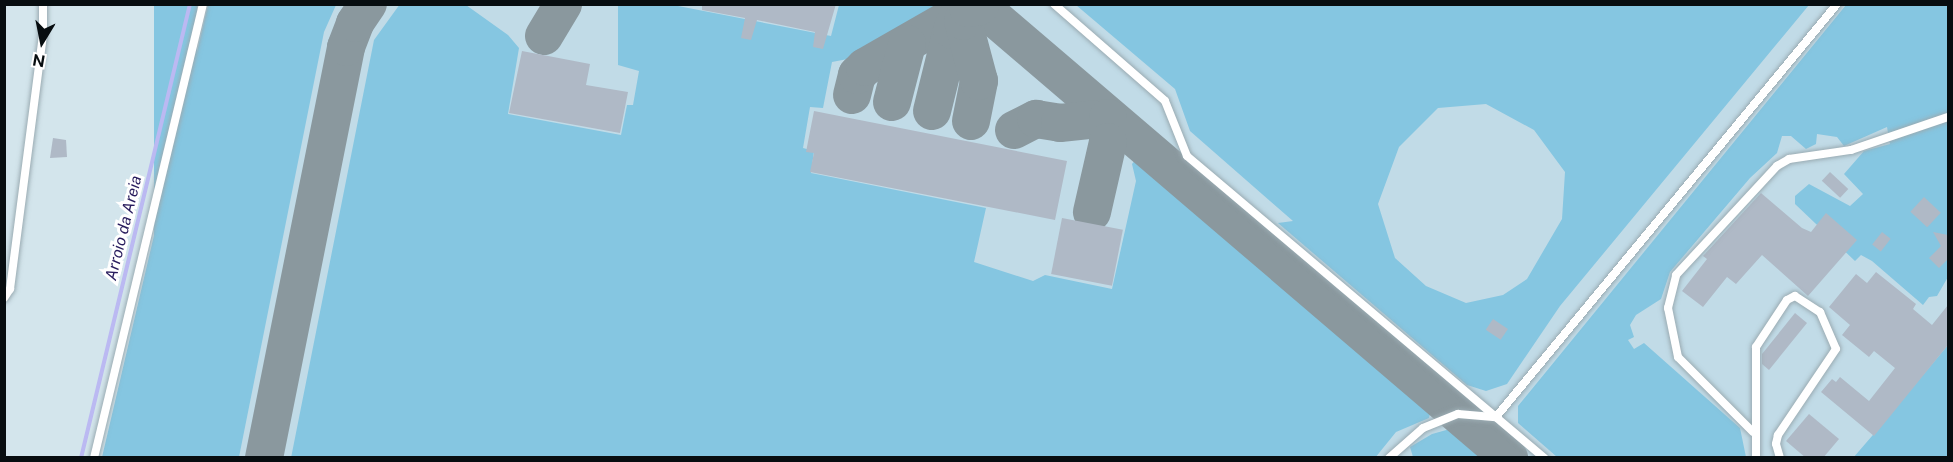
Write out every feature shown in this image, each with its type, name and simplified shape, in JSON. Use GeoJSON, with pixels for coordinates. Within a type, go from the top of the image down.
{"type":"FeatureCollection","features":[{"type":"Feature","properties":{"kind":"lane"},"geometry":{"type":"LineString","coordinates":[[4,298],[10,289],[43,35],[43,4]]}},
{"type":"Feature","properties":{"kind":"lane"},"geometry":{"type":"LineString","coordinates":[[94,458],[203,4]]}},
{"type":"Feature","properties":{"kind":"lane"},"geometry":{"type":"LineString","coordinates":[[1054,4],[1165,101],[1187,156],[1544,458]]}},
{"type":"Feature","properties":{"kind":"lane"},"geometry":{"type":"LineString","coordinates":[[1496,417],[1837,4]]}},
{"type":"Feature","properties":{"kind":"lane"},"geometry":{"type":"LineString","coordinates":[[1753,432],[1678,357],[1668,308],[1676,275],[1777,166],[1789,159],[1851,150],[1948,117]]}},
{"type":"Feature","properties":{"kind":"lane"},"geometry":{"type":"LineString","coordinates":[[1756,458],[1753,432],[1756,347],[1787,300],[1802,298],[1820,312],[1836,349],[1778,435],[1776,444],[1780,458]]}},
{"type":"Feature","properties":{"kind":"lane"},"geometry":{"type":"LineString","coordinates":[[1389,458],[1423,428],[1458,414],[1496,417]]}},
{"type":"Feature","properties":{"kind":"shaded area"},"geometry":{"type":"Polygon","coordinates":[[[400,4],[466,5],[508,35],[519,48],[508,114],[621,135],[627,105],[633,105],[639,71],[618,65],[618,5],[673,5],[831,36],[839,5],[938,5],[888,44],[858,57],[832,62],[823,108],[810,107],[803,148],[814,151],[811,173],[986,208],[974,262],[1033,281],[1045,275],[1112,289],[1136,181],[1132,164],[1138,157],[1421,398],[1431,409],[1429,418],[1396,432],[1375,458],[291,458],[374,40],[400,4]]]}},
{"type":"Feature","properties":{"kind":"shaded area"},"geometry":{"type":"Polygon","coordinates":[[[154,5],[1948,5],[1948,458],[154,458],[154,5]]]}},
{"type":"Feature","properties":{"kind":"shaded area"},"geometry":{"type":"Polygon","coordinates":[[[154,5],[197,5],[197,458],[154,458],[154,5]]]}},
{"type":"Feature","properties":{"kind":"shaded area"},"geometry":{"type":"Polygon","coordinates":[[[208,5],[336,5],[324,32],[239,457],[102,457],[208,5]]]}},
{"type":"Feature","properties":{"kind":"shaded area"},"geometry":{"type":"Polygon","coordinates":[[[1076,5],[1809,5],[1560,306],[1507,384],[1486,391],[1467,385],[1278,223],[1293,221],[1190,131],[1175,89],[1076,5]],[[1486,104],[1438,108],[1399,147],[1378,204],[1395,258],[1426,286],[1466,303],[1503,295],[1527,279],[1562,219],[1565,172],[1534,130],[1486,104]]]}},
{"type":"Feature","properties":{"kind":"shaded area"},"geometry":{"type":"Polygon","coordinates":[[[1846,5],[1948,5],[1948,277],[1937,296],[1929,297],[1923,305],[1872,261],[1861,255],[1855,261],[1795,204],[1795,196],[1809,184],[1850,206],[1863,194],[1844,174],[1864,151],[1890,144],[1887,127],[1844,146],[1837,137],[1817,134],[1816,144],[1806,149],[1791,136],[1782,136],[1777,153],[1750,178],[1670,272],[1661,299],[1636,315],[1630,325],[1634,337],[1628,340],[1634,349],[1644,343],[1740,428],[1746,457],[1557,457],[1518,423],[1518,406],[1846,5]]]}},
{"type":"Feature","properties":{"kind":"shaded area"},"geometry":{"type":"Polygon","coordinates":[[[1948,345],[1948,457],[1853,458],[1872,436],[1948,345]]]}},
{"type":"Feature","properties":{"kind":"shaded area"},"geometry":{"type":"Polygon","coordinates":[[[1450,429],[1488,457],[1413,457],[1410,447],[1432,434],[1450,429]]]}},
{"type":"Feature","properties":{"kind":"building"},"geometry":{"type":"Polygon","coordinates":[[[702,4],[836,4],[823,49],[813,47],[815,32],[757,20],[751,40],[741,38],[745,18],[702,10],[702,4]]]}},
{"type":"Feature","properties":{"kind":"building"},"geometry":{"type":"Polygon","coordinates":[[[522,51],[590,64],[586,85],[628,92],[620,133],[509,113],[522,51]]]}},
{"type":"Feature","properties":{"kind":"building"},"geometry":{"type":"Polygon","coordinates":[[[814,111],[1067,161],[1055,220],[810,172],[814,153],[806,152],[814,111]]]}},
{"type":"Feature","properties":{"kind":"building"},"geometry":{"type":"Polygon","coordinates":[[[53,138],[66,140],[67,157],[50,158],[53,138]]]}},
{"type":"Feature","properties":{"kind":"building"},"geometry":{"type":"Polygon","coordinates":[[[1830,172],[1848,189],[1840,198],[1822,181],[1830,172]]]}},
{"type":"Feature","properties":{"kind":"building"},"geometry":{"type":"Polygon","coordinates":[[[1761,193],[1802,228],[1811,232],[1826,213],[1857,240],[1808,296],[1762,255],[1736,284],[1727,277],[1703,307],[1682,291],[1707,259],[1703,256],[1761,193]]]}},
{"type":"Feature","properties":{"kind":"building"},"geometry":{"type":"Polygon","coordinates":[[[1924,197],[1941,213],[1927,227],[1910,212],[1924,197]]]}},
{"type":"Feature","properties":{"kind":"building"},"geometry":{"type":"Polygon","coordinates":[[[1062,218],[1123,230],[1112,286],[1051,274],[1062,218]]]}},
{"type":"Feature","properties":{"kind":"building"},"geometry":{"type":"Polygon","coordinates":[[[1882,232],[1891,239],[1881,251],[1872,245],[1882,232]]]}},
{"type":"Feature","properties":{"kind":"building"},"geometry":{"type":"Polygon","coordinates":[[[1933,232],[1948,235],[1948,259],[1939,268],[1929,258],[1941,246],[1933,232]]]}},
{"type":"Feature","properties":{"kind":"building"},"geometry":{"type":"Polygon","coordinates":[[[1876,272],[1916,304],[1913,309],[1932,325],[1948,305],[1948,345],[1874,436],[1821,392],[1832,379],[1836,382],[1840,377],[1869,401],[1895,368],[1874,351],[1869,357],[1842,335],[1850,325],[1829,307],[1856,274],[1867,283],[1876,272]]]}},
{"type":"Feature","properties":{"kind":"building"},"geometry":{"type":"Polygon","coordinates":[[[1795,313],[1807,323],[1769,370],[1762,364],[1762,354],[1795,313]]]}},
{"type":"Feature","properties":{"kind":"building"},"geometry":{"type":"Polygon","coordinates":[[[1493,319],[1508,329],[1501,340],[1486,330],[1493,319]]]}},
{"type":"Feature","properties":{"kind":"building"},"geometry":{"type":"Polygon","coordinates":[[[1809,414],[1839,439],[1823,458],[1806,458],[1786,441],[1809,414]]]}},
{"type":"Feature","properties":{"kind":"waterway","name":"Arroio da Areia"},"geometry":{"type":"LineString","coordinates":[[81,458],[190,4]]}},
{"type":"Feature","properties":{"kind":"taxiway"},"geometry":{"type":"LineString","coordinates":[[264,458],[346,47],[355,23],[368,4]]}},
{"type":"Feature","properties":{"kind":"taxiway"},"geometry":{"type":"LineString","coordinates":[[544,36],[563,4]]}},
{"type":"Feature","properties":{"kind":"taxiway"},"geometry":{"type":"LineString","coordinates":[[978,4],[1509,458]]}},
{"type":"Feature","properties":{"kind":"taxiway"},"geometry":{"type":"LineString","coordinates":[[971,121],[979,81],[963,21],[968,8],[980,6]]}},
{"type":"Feature","properties":{"kind":"taxiway"},"geometry":{"type":"LineString","coordinates":[[852,95],[857,75],[865,67],[968,8]]}},
{"type":"Feature","properties":{"kind":"taxiway"},"geometry":{"type":"LineString","coordinates":[[932,111],[952,30],[960,12]]}},
{"type":"Feature","properties":{"kind":"taxiway"},"geometry":{"type":"LineString","coordinates":[[892,102],[907,44]]}},
{"type":"Feature","properties":{"kind":"taxiway"},"geometry":{"type":"LineString","coordinates":[[1014,130],[1036,119],[1060,123],[1108,118],[1108,142],[1092,212]]}}]}
